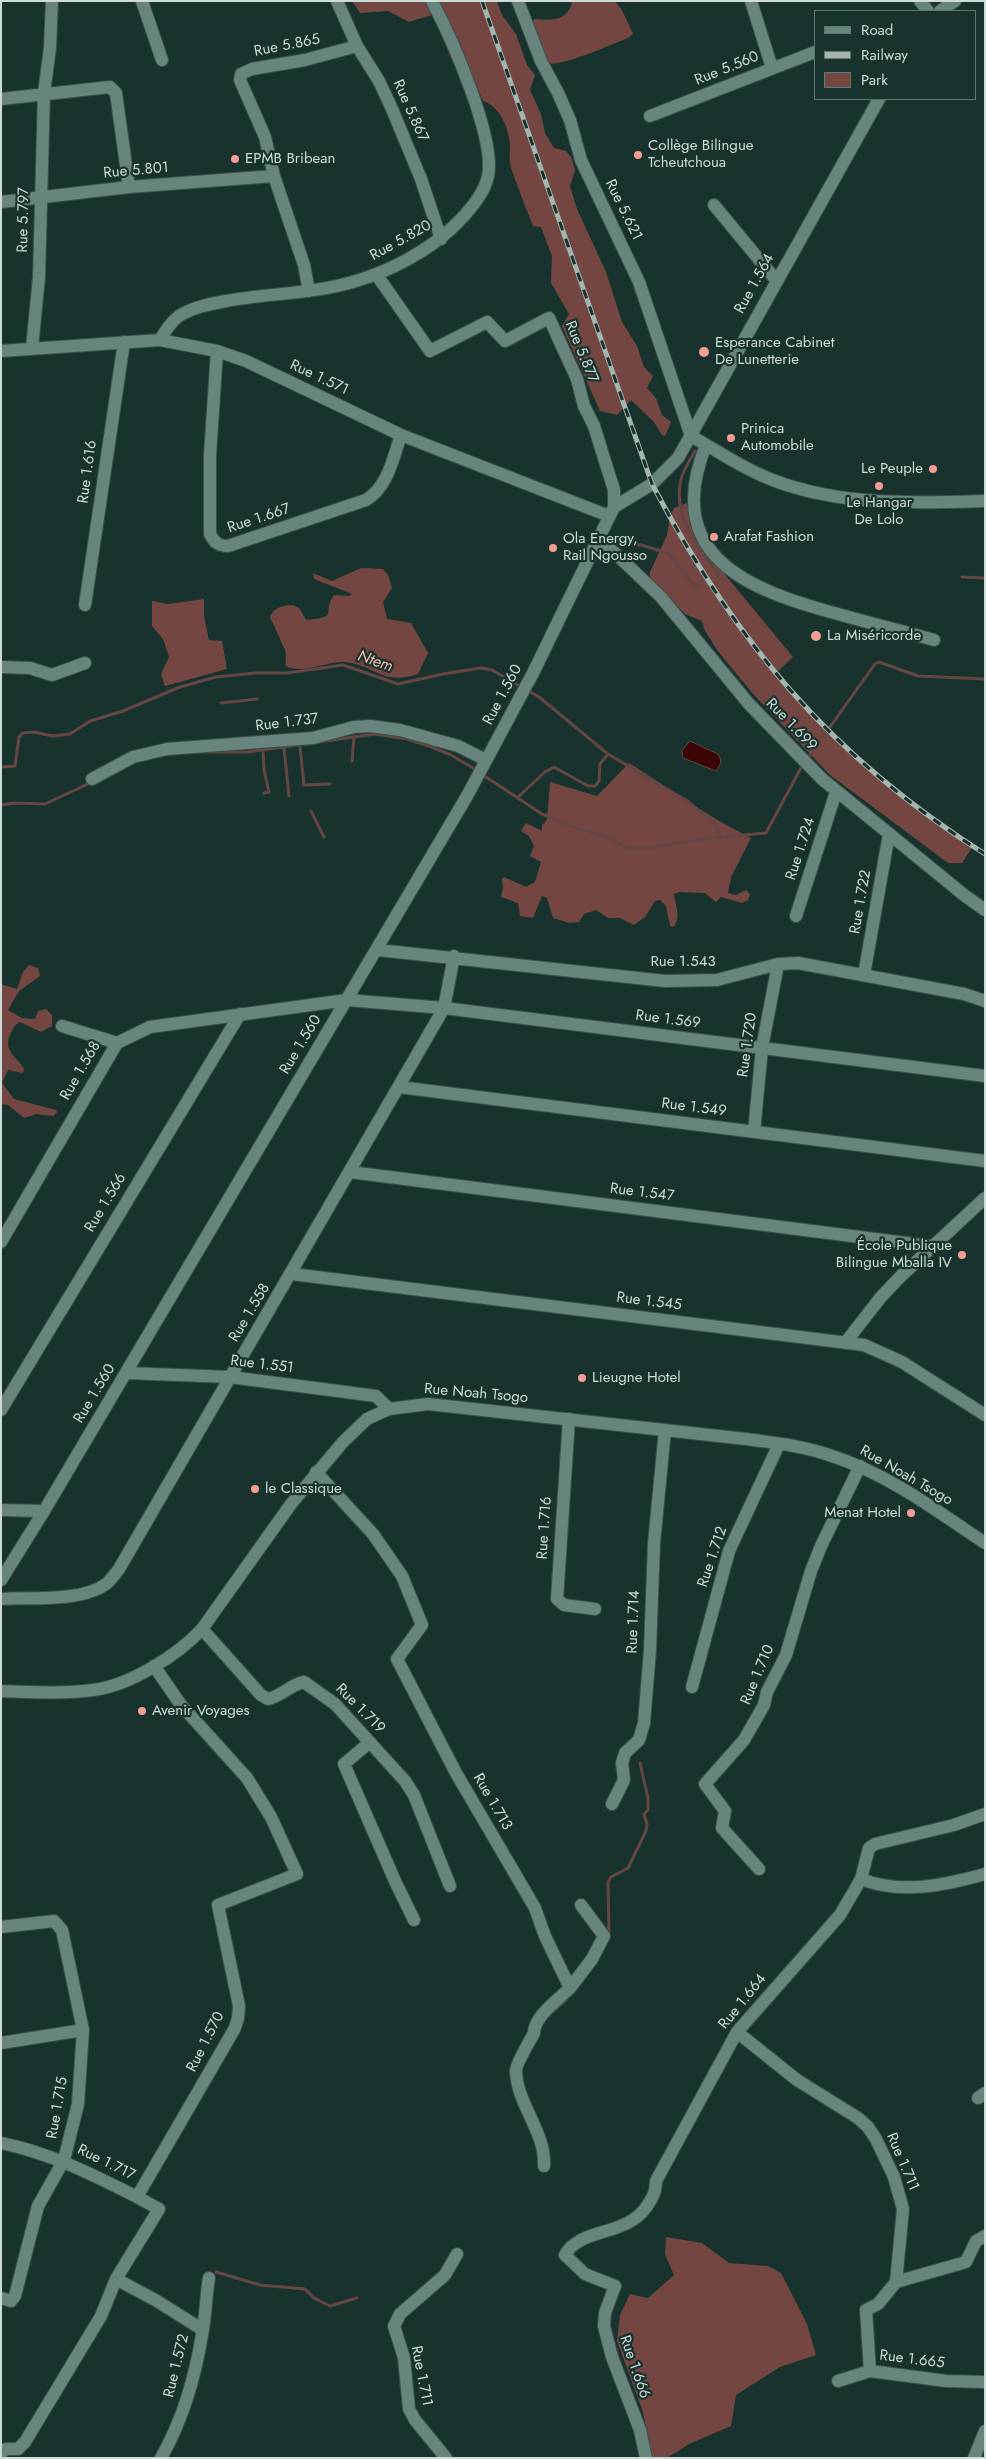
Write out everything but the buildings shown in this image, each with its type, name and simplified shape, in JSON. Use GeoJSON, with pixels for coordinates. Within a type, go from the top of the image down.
{"type":"FeatureCollection","features":[{"type":"Feature","properties":{"kind":"street","name":"Rue 5.797"},"geometry":{"type":"LineString","coordinates":[[32,348],[39,277],[44,93],[50,48],[52,1]]}},
{"type":"Feature","properties":{"kind":"street"},"geometry":{"type":"LineString","coordinates":[[142,1],[162,60]]}},
{"type":"Feature","properties":{"kind":"street","name":"Rue 5.867"},"geometry":{"type":"LineString","coordinates":[[337,1],[357,46],[380,81],[421,179],[440,239]]}},
{"type":"Feature","properties":{"kind":"street","name":"Rue 5.820"},"geometry":{"type":"LineString","coordinates":[[160,340],[179,316],[201,306],[262,294],[309,290],[356,281],[376,274],[440,239],[459,222],[481,192],[488,178],[490,161],[488,143],[457,54],[432,1]]}},
{"type":"Feature","properties":{"kind":"street","name":"Rue 5.621"},"geometry":{"type":"LineString","coordinates":[[518,1],[541,61],[570,120],[581,160],[639,282],[691,436]]}},
{"type":"Feature","properties":{"kind":"street"},"geometry":{"type":"LineString","coordinates":[[751,1],[772,68]]}},
{"type":"Feature","properties":{"kind":"street"},"geometry":{"type":"LineString","coordinates":[[942,10],[955,1]]}},
{"type":"Feature","properties":{"kind":"street","name":"Rue 5.865"},"geometry":{"type":"LineString","coordinates":[[309,290],[304,265],[274,176],[265,137],[240,80],[241,74],[252,69],[306,60],[357,46]]}},
{"type":"Feature","properties":{"kind":"street","name":"Rue 5.560"},"geometry":{"type":"LineString","coordinates":[[650,116],[814,52]]}},
{"type":"Feature","properties":{"kind":"street"},"geometry":{"type":"LineString","coordinates":[[1,99],[106,86],[114,90],[129,187]]}},
{"type":"Feature","properties":{"kind":"street","name":"Rue 1.564"},"geometry":{"type":"LineString","coordinates":[[612,512],[663,474],[678,458],[877,100]]}},
{"type":"Feature","properties":{"kind":"street","name":"Rue 5.801"},"geometry":{"type":"LineString","coordinates":[[1,202],[129,187],[274,176]]}},
{"type":"Feature","properties":{"kind":"street"},"geometry":{"type":"LineString","coordinates":[[714,205],[776,280]]}},
{"type":"Feature","properties":{"kind":"street","name":"Rue 5.877"},"geometry":{"type":"LineString","coordinates":[[376,274],[430,351],[487,322],[505,341],[549,318],[577,380],[584,406],[594,426],[614,490],[612,512]]}},
{"type":"Feature","properties":{"kind":"street","name":"Rue 1.571"},"geometry":{"type":"LineString","coordinates":[[1,351],[160,340],[217,352],[246,361],[401,435],[612,512]]}},
{"type":"Feature","properties":{"kind":"street","name":"Rue 1.616"},"geometry":{"type":"LineString","coordinates":[[85,606],[124,342]]}},
{"type":"Feature","properties":{"kind":"street","name":"Rue 1.667"},"geometry":{"type":"LineString","coordinates":[[217,352],[210,455],[210,534],[214,541],[221,546],[228,546],[376,495],[384,482],[401,435]]}},
{"type":"Feature","properties":{"kind":"street"},"geometry":{"type":"LineString","coordinates":[[691,436],[778,482],[826,495],[888,502],[985,501]]}},
{"type":"Feature","properties":{"kind":"street"},"geometry":{"type":"LineString","coordinates":[[706,445],[698,465],[695,494],[696,517],[702,537],[714,557],[732,573],[786,600],[934,640]]}},
{"type":"Feature","properties":{"kind":"street","name":"Rue 1.560"},"geometry":{"type":"LineString","coordinates":[[1,1580],[378,950],[533,673],[598,537],[612,512]]}},
{"type":"Feature","properties":{"kind":"street","name":"Rue 1.699"},"geometry":{"type":"LineString","coordinates":[[598,537],[661,598],[749,704],[836,792],[985,910]]}},
{"type":"Feature","properties":{"kind":"street"},"geometry":{"type":"LineString","coordinates":[[1,667],[30,668],[52,674],[85,663]]}},
{"type":"Feature","properties":{"kind":"street","name":"Rue 1.737"},"geometry":{"type":"LineString","coordinates":[[92,779],[133,757],[167,749],[313,738],[354,727],[370,726],[400,730],[449,743],[486,760]]}},
{"type":"Feature","properties":{"kind":"street","name":"Rue 1.724"},"geometry":{"type":"LineString","coordinates":[[796,916],[836,792]]}},
{"type":"Feature","properties":{"kind":"street","name":"Rue 1.722"},"geometry":{"type":"LineString","coordinates":[[864,975],[889,834]]}},
{"type":"Feature","properties":{"kind":"street","name":"Rue 1.543"},"geometry":{"type":"LineString","coordinates":[[378,950],[454,956],[665,981],[717,980],[778,964],[798,963],[964,994],[985,1001]]}},
{"type":"Feature","properties":{"kind":"street","name":"Rue 1.558"},"geometry":{"type":"LineString","coordinates":[[1,1599],[75,1595],[92,1592],[107,1583],[119,1569],[292,1274],[444,1008],[454,956]]}},
{"type":"Feature","properties":{"kind":"street","name":"Rue 1.720"},"geometry":{"type":"LineString","coordinates":[[754,1132],[762,1048],[778,964]]}},
{"type":"Feature","properties":{"kind":"street","name":"Rue 1.569"},"geometry":{"type":"LineString","coordinates":[[347,1000],[444,1008],[985,1076]]}},
{"type":"Feature","properties":{"kind":"street","name":"Rue 1.568"},"geometry":{"type":"LineString","coordinates":[[1,1242],[117,1043],[150,1027],[347,1000]]}},
{"type":"Feature","properties":{"kind":"street","name":"Rue 1.566"},"geometry":{"type":"LineString","coordinates":[[1,1410],[240,1014]]}},
{"type":"Feature","properties":{"kind":"street"},"geometry":{"type":"LineString","coordinates":[[62,1026],[117,1043]]}},
{"type":"Feature","properties":{"kind":"street","name":"Rue 1.549"},"geometry":{"type":"LineString","coordinates":[[399,1087],[985,1161]]}},
{"type":"Feature","properties":{"kind":"street","name":"Rue 1.547"},"geometry":{"type":"LineString","coordinates":[[350,1172],[930,1246]]}},
{"type":"Feature","properties":{"kind":"street"},"geometry":{"type":"LineString","coordinates":[[845,1343],[881,1297],[930,1246],[985,1198]]}},
{"type":"Feature","properties":{"kind":"street","name":"Rue 1.545"},"geometry":{"type":"LineString","coordinates":[[292,1274],[864,1345],[902,1362],[985,1415]]}},
{"type":"Feature","properties":{"kind":"street","name":"Rue 1.551"},"geometry":{"type":"LineString","coordinates":[[126,1373],[230,1377],[376,1396],[389,1409]]}},
{"type":"Feature","properties":{"kind":"street","name":"Rue Noah Tsogo"},"geometry":{"type":"LineString","coordinates":[[1,1691],[57,1693],[95,1690],[125,1681],[154,1666],[188,1643],[202,1629],[316,1472],[367,1419],[389,1409],[428,1404],[779,1444],[831,1455],[860,1466],[924,1503],[985,1543]]}},
{"type":"Feature","properties":{"kind":"street","name":"Rue 1.716"},"geometry":{"type":"LineString","coordinates":[[569,1419],[557,1599],[564,1605],[595,1609]]}},
{"type":"Feature","properties":{"kind":"street","name":"Rue 1.714"},"geometry":{"type":"LineString","coordinates":[[612,1804],[624,1780],[622,1763],[625,1753],[639,1740],[644,1723],[650,1650],[652,1568],[665,1430]]}},
{"type":"Feature","properties":{"kind":"street","name":"Rue 1.712"},"geometry":{"type":"LineString","coordinates":[[692,1687],[729,1551],[779,1444]]}},
{"type":"Feature","properties":{"kind":"street","name":"Rue 1.710"},"geometry":{"type":"LineString","coordinates":[[759,1869],[722,1828],[726,1811],[704,1784],[744,1740],[764,1705],[767,1692],[786,1655],[811,1571],[821,1546],[860,1466]]}},
{"type":"Feature","properties":{"kind":"street","name":"Rue 1.713"},"geometry":{"type":"LineString","coordinates":[[316,1472],[374,1534],[402,1576],[422,1625],[397,1659],[456,1773],[534,1908],[570,1988]]}},
{"type":"Feature","properties":{"kind":"street"},"geometry":{"type":"LineString","coordinates":[[1,1510],[44,1511]]}},
{"type":"Feature","properties":{"kind":"street","name":"Rue 1.719"},"geometry":{"type":"LineString","coordinates":[[202,1629],[261,1696],[268,1699],[276,1697],[289,1687],[304,1682],[335,1704],[394,1768],[414,1795],[450,1886]]}},
{"type":"Feature","properties":{"kind":"street","name":"Rue 1.570"},"geometry":{"type":"LineString","coordinates":[[138,2197],[238,2018],[238,2006],[218,1905],[297,1874],[271,1817],[246,1778],[180,1705],[154,1666]]}},
{"type":"Feature","properties":{"kind":"street"},"geometry":{"type":"LineString","coordinates":[[370,1742],[344,1764],[394,1881],[414,1920]]}},
{"type":"Feature","properties":{"kind":"street","name":"Rue 1.664"},"geometry":{"type":"LineString","coordinates":[[566,2255],[570,2247],[582,2239],[628,2224],[642,2215],[656,2192],[656,2181],[701,2095],[737,2032],[840,1915],[861,1878],[869,1848],[875,1844],[954,1825],[985,1814]]}},
{"type":"Feature","properties":{"kind":"street"},"geometry":{"type":"LineString","coordinates":[[861,1878],[878,1886],[925,1888],[985,1874]]}},
{"type":"Feature","properties":{"kind":"street"},"geometry":{"type":"LineString","coordinates":[[544,2166],[545,2155],[521,2093],[516,2069],[534,2033],[534,2027],[548,2008],[570,1988],[592,1959],[604,1936],[581,1906]]}},
{"type":"Feature","properties":{"kind":"street","name":"Rue 1.715"},"geometry":{"type":"LineString","coordinates":[[1,1927],[54,1921],[62,1930],[83,2030],[78,2104],[64,2160],[38,2206],[15,2296],[11,2302],[1,2298]]}},
{"type":"Feature","properties":{"kind":"street"},"geometry":{"type":"LineString","coordinates":[[1,2042],[83,2030]]}},
{"type":"Feature","properties":{"kind":"street","name":"Rue 1.711"},"geometry":{"type":"LineString","coordinates":[[737,2032],[797,2080],[858,2118],[868,2127],[876,2139],[894,2177],[903,2209],[896,2282]]}},
{"type":"Feature","properties":{"kind":"street","name":"Rue 1.717"},"geometry":{"type":"LineString","coordinates":[[1,2143],[64,2160],[138,2197]]}},
{"type":"Feature","properties":{"kind":"street"},"geometry":{"type":"LineString","coordinates":[[1,2453],[6,2449],[18,2449],[25,2442],[102,2316],[116,2279],[159,2209],[138,2197]]}},
{"type":"Feature","properties":{"kind":"street"},"geometry":{"type":"LineString","coordinates":[[870,2371],[866,2310],[878,2304],[896,2282],[966,2262],[976,2242],[985,2236]]}},
{"type":"Feature","properties":{"kind":"street","name":"Rue 1.711"},"geometry":{"type":"LineString","coordinates":[[446,2458],[409,2409],[404,2358],[394,2326],[400,2314],[445,2275],[457,2254]]}},
{"type":"Feature","properties":{"kind":"street","name":"Rue 1.666"},"geometry":{"type":"LineString","coordinates":[[566,2255],[585,2274],[615,2286],[605,2313],[604,2326],[612,2357],[640,2430],[646,2458]]}},
{"type":"Feature","properties":{"kind":"street","name":"Rue 1.572"},"geometry":{"type":"LineString","coordinates":[[161,2458],[176,2428],[192,2385],[203,2330],[210,2278]]}},
{"type":"Feature","properties":{"kind":"street"},"geometry":{"type":"LineString","coordinates":[[116,2279],[157,2301],[203,2330]]}},
{"type":"Feature","properties":{"kind":"street","name":"Rue 1.665"},"geometry":{"type":"LineString","coordinates":[[838,2381],[870,2371],[946,2381],[985,2382]]}},
{"type":"Feature","properties":{"kind":"street"},"geometry":{"type":"LineString","coordinates":[[974,2458],[985,2430]]}},
{"type":"Feature","properties":{"kind":"green space"},"geometry":{"type":"Polygon","coordinates":[[[352,1],[428,1],[432,15],[409,22],[388,11],[360,13],[352,1]]]}},
{"type":"Feature","properties":{"kind":"green space"},"geometry":{"type":"Polygon","coordinates":[[[437,1],[497,1],[502,15],[516,34],[527,65],[535,75],[530,90],[541,114],[545,133],[554,148],[566,151],[571,157],[575,170],[570,186],[577,209],[606,272],[622,322],[637,346],[644,367],[653,376],[647,388],[656,398],[662,415],[671,422],[665,436],[662,435],[654,422],[631,400],[617,415],[600,411],[562,326],[569,314],[551,283],[552,256],[541,227],[533,226],[511,168],[508,131],[494,107],[483,101],[459,42],[437,1]]]}},
{"type":"Feature","properties":{"kind":"green space"},"geometry":{"type":"Polygon","coordinates":[[[569,1],[615,1],[622,10],[633,34],[599,50],[564,62],[548,63],[533,22],[534,19],[557,19],[561,17],[566,14],[572,4],[569,1]]]}},
{"type":"Feature","properties":{"kind":"green space"},"geometry":{"type":"Polygon","coordinates":[[[687,503],[694,526],[708,554],[793,657],[775,674],[819,722],[867,768],[919,809],[973,846],[962,863],[948,863],[830,775],[754,695],[717,650],[704,629],[702,621],[685,614],[650,578],[650,572],[667,535],[670,517],[674,508],[687,503]]]}},
{"type":"Feature","properties":{"kind":"green space"},"geometry":{"type":"Polygon","coordinates":[[[361,568],[383,569],[388,575],[392,588],[383,602],[387,619],[411,623],[428,653],[418,674],[395,678],[344,662],[299,669],[286,666],[285,650],[270,618],[273,612],[282,606],[293,605],[300,609],[306,620],[317,619],[327,615],[330,601],[334,595],[350,596],[352,594],[314,579],[313,573],[332,581],[361,568]]]}},
{"type":"Feature","properties":{"kind":"green space"},"geometry":{"type":"Polygon","coordinates":[[[204,599],[204,616],[209,640],[222,641],[227,669],[165,686],[161,674],[169,657],[163,639],[152,626],[152,601],[168,604],[204,599]]]}},
{"type":"Feature","properties":{"kind":"green space"},"geometry":{"type":"Polygon","coordinates":[[[629,763],[704,812],[751,838],[731,877],[728,893],[736,895],[746,890],[750,894],[748,900],[742,903],[721,897],[716,902],[705,893],[679,892],[674,894],[678,916],[673,927],[670,926],[666,906],[660,900],[655,901],[645,917],[634,925],[620,918],[608,918],[596,910],[584,914],[579,922],[570,923],[553,918],[547,898],[542,896],[533,918],[520,916],[518,903],[501,897],[502,879],[504,877],[526,887],[535,882],[541,862],[530,856],[534,846],[529,836],[521,831],[526,823],[542,831],[542,825],[547,820],[550,782],[597,796],[629,763]]]}},
{"type":"Feature","properties":{"kind":"green space"},"geometry":{"type":"Polygon","coordinates":[[[29,965],[38,968],[40,976],[19,991],[8,1010],[22,1018],[35,1019],[38,1011],[46,1009],[52,1015],[52,1026],[41,1032],[20,1022],[15,1026],[10,1035],[8,1046],[24,1069],[23,1073],[8,1070],[2,1083],[14,1099],[56,1110],[57,1112],[54,1116],[36,1114],[24,1118],[8,1105],[1,1104],[1,984],[17,989],[23,972],[29,965]]]}},
{"type":"Feature","properties":{"kind":"green space"},"geometry":{"type":"Polygon","coordinates":[[[666,2237],[702,2243],[729,2263],[768,2266],[781,2273],[807,2324],[816,2355],[780,2367],[736,2395],[731,2426],[689,2444],[667,2458],[652,2458],[643,2412],[617,2341],[620,2315],[630,2294],[648,2298],[674,2275],[665,2254],[666,2237]]]}},
{"type":"Feature","properties":{"kind":"shaded area"},"geometry":{"type":"Polygon","coordinates":[[[690,741],[718,754],[721,763],[716,771],[683,758],[682,751],[690,741]]]}},
{"type":"Feature","properties":{"kind":"waterway"},"geometry":{"type":"LineString","coordinates":[[695,451],[681,479],[680,505],[695,542],[719,575],[718,577]]}},
{"type":"Feature","properties":{"kind":"waterway"},"geometry":{"type":"LineString","coordinates":[[611,542],[641,545],[668,553],[695,586],[698,586]]}},
{"type":"Feature","properties":{"kind":"waterway"},"geometry":{"type":"LineString","coordinates":[[962,577],[985,578]]}},
{"type":"Feature","properties":{"kind":"waterway"},"geometry":{"type":"LineString","coordinates":[[807,759],[875,664],[879,662],[918,676],[985,679]]}},
{"type":"Feature","properties":{"kind":"waterway","name":"Ntem"},"geometry":{"type":"LineString","coordinates":[[1,767],[15,766],[19,737],[23,733],[34,732],[52,736],[70,734],[90,721],[123,711],[180,687],[216,677],[255,673],[287,673],[343,665],[398,684],[481,668],[492,670],[521,687]]}},
{"type":"Feature","properties":{"kind":"waterway","name":"Ntem"},"geometry":{"type":"LineString","coordinates":[[527,690],[539,697],[608,754],[689,802],[717,827],[722,838]]}},
{"type":"Feature","properties":{"kind":"waterway"},"geometry":{"type":"LineString","coordinates":[[221,703],[257,699]]}},
{"type":"Feature","properties":{"kind":"waterway"},"geometry":{"type":"LineString","coordinates":[[203,752],[248,752],[375,734],[407,739],[429,746],[451,755],[478,771]]}},
{"type":"Feature","properties":{"kind":"waterway"},"geometry":{"type":"LineString","coordinates":[[352,761],[354,736]]}},
{"type":"Feature","properties":{"kind":"waterway"},"geometry":{"type":"LineString","coordinates":[[300,747],[304,785],[330,784]]}},
{"type":"Feature","properties":{"kind":"waterway"},"geometry":{"type":"LineString","coordinates":[[284,748],[289,796]]}},
{"type":"Feature","properties":{"kind":"waterway"},"geometry":{"type":"LineString","coordinates":[[263,750],[264,770],[269,792],[264,793]]}},
{"type":"Feature","properties":{"kind":"waterway"},"geometry":{"type":"LineString","coordinates":[[517,798],[545,772],[554,767],[588,786],[595,786],[599,781],[600,764],[608,754]]}},
{"type":"Feature","properties":{"kind":"waterway"},"geometry":{"type":"LineString","coordinates":[[483,775],[542,814],[574,827],[613,839],[626,848],[647,848],[711,838],[766,833],[803,764]]}},
{"type":"Feature","properties":{"kind":"waterway"},"geometry":{"type":"LineString","coordinates":[[1,805],[14,803],[45,804],[92,782]]}},
{"type":"Feature","properties":{"kind":"waterway"},"geometry":{"type":"LineString","coordinates":[[311,811],[324,837]]}},
{"type":"Feature","properties":{"kind":"waterway"},"geometry":{"type":"LineString","coordinates":[[609,1935],[608,1882],[611,1877],[628,1868],[646,1831],[647,1824],[644,1814],[648,1810],[648,1798],[640,1763]]}},
{"type":"Feature","properties":{"kind":"waterway"},"geometry":{"type":"LineString","coordinates":[[544,2019],[566,2000]]}},
{"type":"Feature","properties":{"kind":"waterway"},"geometry":{"type":"LineString","coordinates":[[216,2272],[260,2285],[305,2289],[314,2298],[330,2306],[357,2298]]}},
{"type":"Feature","properties":{"kind":"railway"},"geometry":{"type":"LineString","coordinates":[[482,1],[652,484],[684,542],[718,595],[754,645],[792,692],[834,736],[880,778],[930,817],[985,854]]}},
{"type":"Feature","properties":{"kind":"place","name":"Collège Bilingue Tcheutchoua"},"geometry":{"type":"Point","coordinates":[638,155]}},
{"type":"Feature","properties":{"kind":"place","name":"EPMB Bribean"},"geometry":{"type":"Point","coordinates":[235,159]}},
{"type":"Feature","properties":{"kind":"place","name":"Esperance Cabinet De Lunetterie"},"geometry":{"type":"Point","coordinates":[704,352]}},
{"type":"Feature","properties":{"kind":"place","name":"Prinica Automobile"},"geometry":{"type":"Point","coordinates":[731,438]}},
{"type":"Feature","properties":{"kind":"place","name":"Le Peuple"},"geometry":{"type":"Point","coordinates":[933,469]}},
{"type":"Feature","properties":{"kind":"place","name":"Le Hangar De Lolo"},"geometry":{"type":"Point","coordinates":[879,486]}},
{"type":"Feature","properties":{"kind":"place","name":"Arafat Fashion"},"geometry":{"type":"Point","coordinates":[714,537]}},
{"type":"Feature","properties":{"kind":"place","name":"Ola Energy, Rail Ngousso"},"geometry":{"type":"Point","coordinates":[553,548]}},
{"type":"Feature","properties":{"kind":"place","name":"La Miséricorde"},"geometry":{"type":"Point","coordinates":[816,636]}},
{"type":"Feature","properties":{"kind":"place","name":"École Publique Bilingue Mballa IV"},"geometry":{"type":"Point","coordinates":[962,1255]}},
{"type":"Feature","properties":{"kind":"place","name":"Lieugne Hotel"},"geometry":{"type":"Point","coordinates":[582,1378]}},
{"type":"Feature","properties":{"kind":"place","name":"le Classique"},"geometry":{"type":"Point","coordinates":[255,1489]}},
{"type":"Feature","properties":{"kind":"place","name":"Menat Hotel"},"geometry":{"type":"Point","coordinates":[911,1513]}},
{"type":"Feature","properties":{"kind":"place","name":"Avenir Voyages"},"geometry":{"type":"Point","coordinates":[142,1711]}}]}
